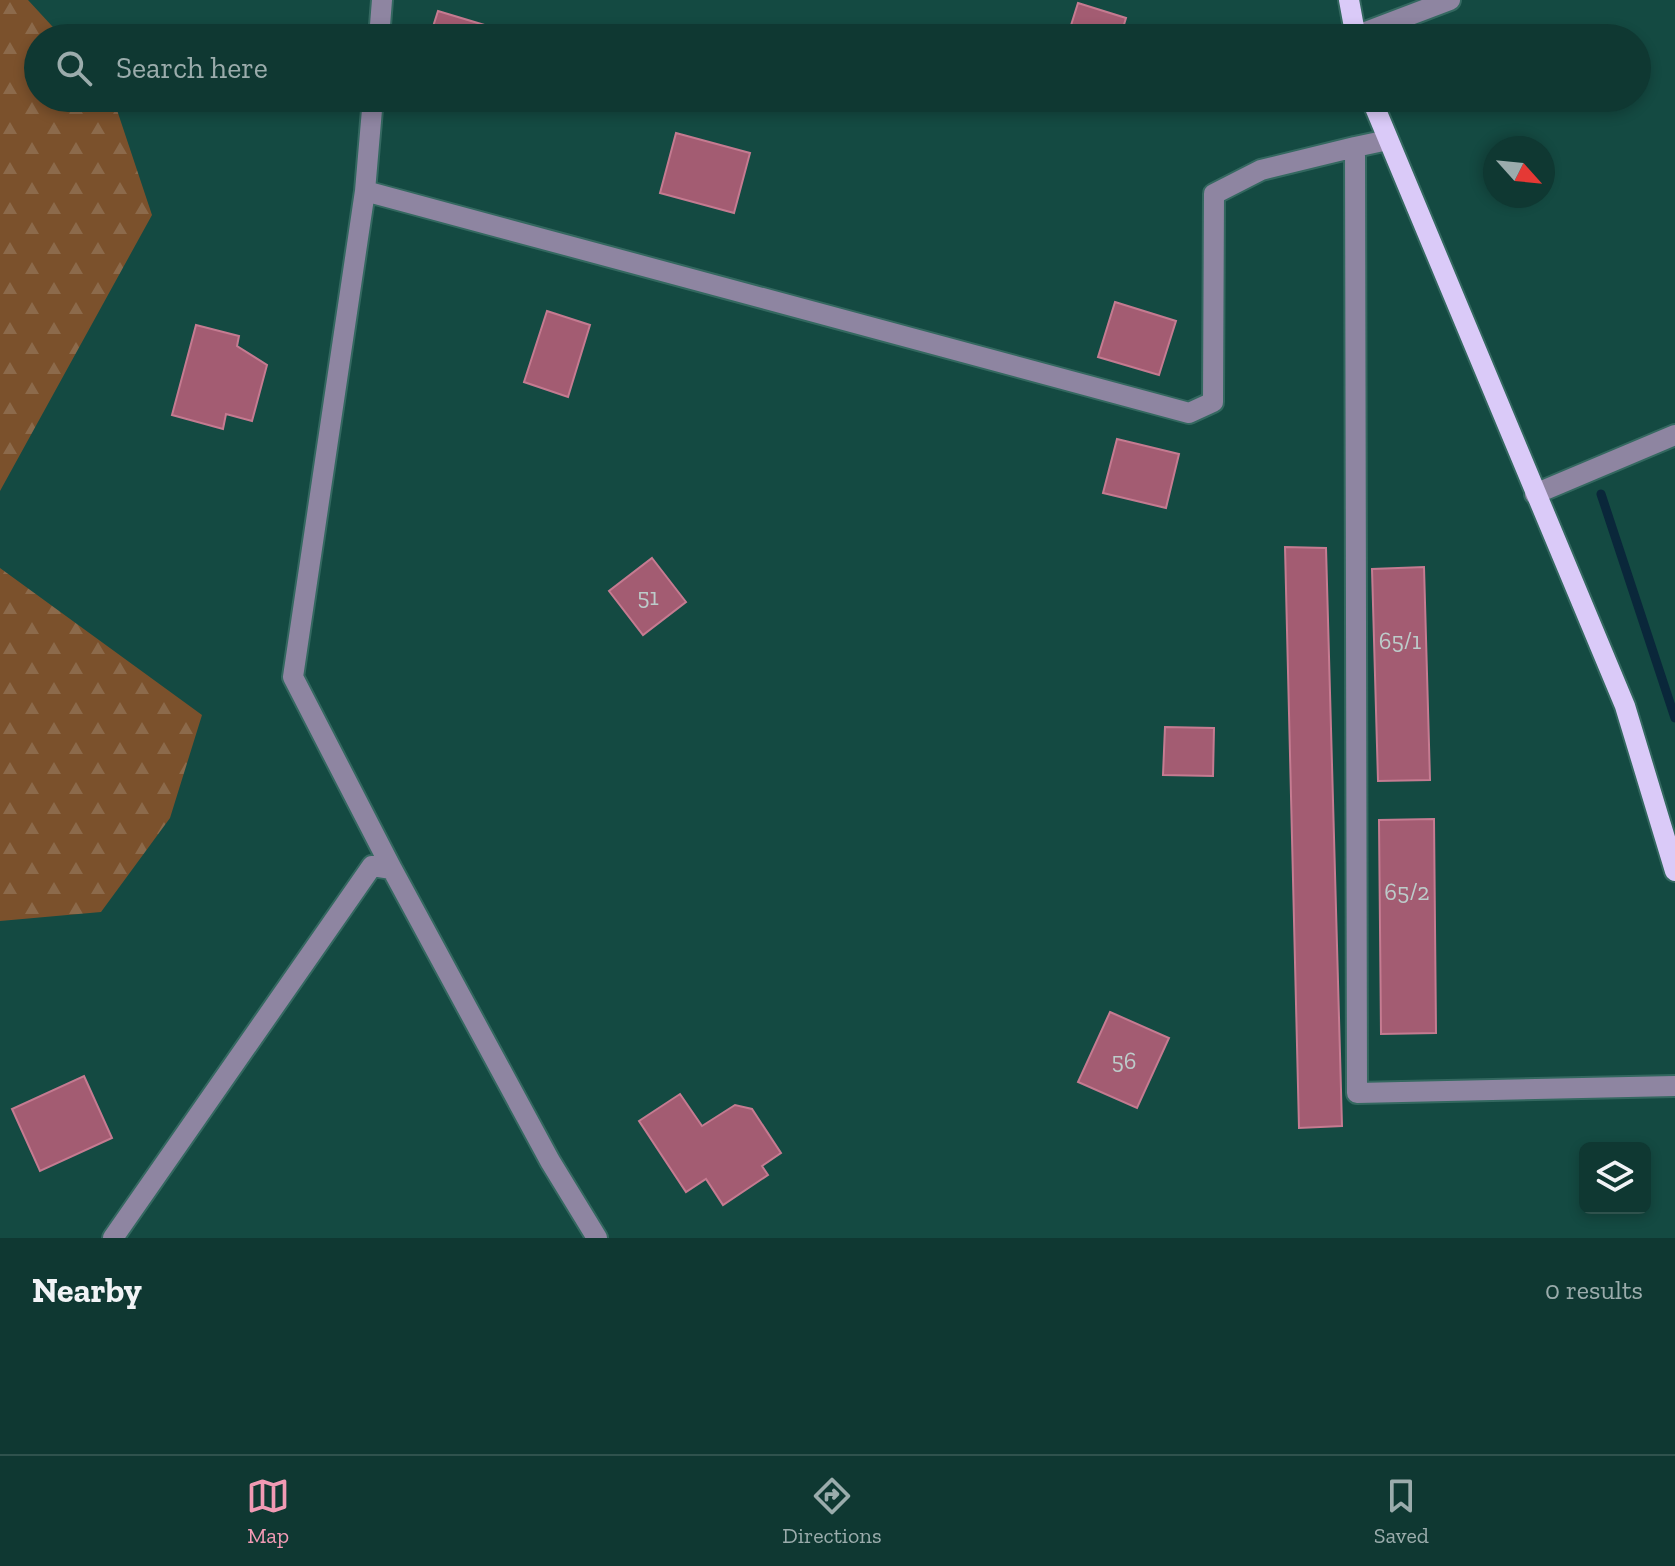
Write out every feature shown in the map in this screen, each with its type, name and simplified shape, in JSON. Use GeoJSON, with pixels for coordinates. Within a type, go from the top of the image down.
{"type":"FeatureCollection","features":[{"type":"Feature","properties":{"kind":"main road"},"geometry":{"type":"LineString","coordinates":[[1349,0],[1353,24]]}},
{"type":"Feature","properties":{"kind":"main road"},"geometry":{"type":"LineString","coordinates":[[1377,112],[1625,706],[1675,871]]}},
{"type":"Feature","properties":{"kind":"lane"},"geometry":{"type":"LineString","coordinates":[[380,24],[382,0]]}},
{"type":"Feature","properties":{"kind":"lane"},"geometry":{"type":"LineString","coordinates":[[1388,24],[1450,0]]}},
{"type":"Feature","properties":{"kind":"lane"},"geometry":{"type":"LineString","coordinates":[[372,112],[365,191],[293,677],[392,869],[550,1161],[597,1238]]}},
{"type":"Feature","properties":{"kind":"lane"},"geometry":{"type":"LineString","coordinates":[[365,191],[1189,413],[1213,402],[1214,194],[1261,170],[1388,140]]}},
{"type":"Feature","properties":{"kind":"lane"},"geometry":{"type":"LineString","coordinates":[[1355,147],[1357,1093],[1675,1086]]}},
{"type":"Feature","properties":{"kind":"lane"},"geometry":{"type":"LineString","coordinates":[[1535,494],[1675,435]]}},
{"type":"Feature","properties":{"kind":"lane"},"geometry":{"type":"LineString","coordinates":[[113,1238],[372,866],[392,869]]}},
{"type":"Feature","properties":{"kind":"green space"},"geometry":{"type":"Polygon","coordinates":[[[0,0],[28,0],[50,24],[24,24],[24,112],[118,112],[152,215],[0,491],[0,0]]]}},
{"type":"Feature","properties":{"kind":"green space"},"geometry":{"type":"Polygon","coordinates":[[[0,568],[202,715],[170,818],[101,912],[0,921],[0,568]]]}},
{"type":"Feature","properties":{"kind":"building"},"geometry":{"type":"Polygon","coordinates":[[[1078,3],[1126,18],[1124,24],[1071,24],[1078,3]]]}},
{"type":"Feature","properties":{"kind":"building"},"geometry":{"type":"Polygon","coordinates":[[[438,11],[481,24],[434,24],[438,11]]]}},
{"type":"Feature","properties":{"kind":"building"},"geometry":{"type":"Polygon","coordinates":[[[676,133],[750,153],[734,213],[660,193],[676,133]]]}},
{"type":"Feature","properties":{"kind":"building"},"geometry":{"type":"Polygon","coordinates":[[[1115,302],[1176,321],[1159,375],[1098,357],[1115,302]]]}},
{"type":"Feature","properties":{"kind":"building"},"geometry":{"type":"Polygon","coordinates":[[[547,311],[590,325],[568,397],[524,382],[547,311]]]}},
{"type":"Feature","properties":{"kind":"building"},"geometry":{"type":"Polygon","coordinates":[[[196,325],[239,336],[237,346],[267,365],[252,421],[226,414],[223,429],[172,415],[196,325]]]}},
{"type":"Feature","properties":{"kind":"building"},"geometry":{"type":"Polygon","coordinates":[[[1117,439],[1179,454],[1166,508],[1103,493],[1117,439]]]}},
{"type":"Feature","properties":{"kind":"building"},"geometry":{"type":"Polygon","coordinates":[[[1285,547],[1326,548],[1342,1126],[1299,1128],[1285,547]]]}},
{"type":"Feature","properties":{"kind":"building"},"geometry":{"type":"Polygon","coordinates":[[[652,558],[686,602],[643,635],[609,591],[652,558]]]}},
{"type":"Feature","properties":{"kind":"building"},"geometry":{"type":"Polygon","coordinates":[[[1424,567],[1430,780],[1378,781],[1372,569],[1424,567]]]}},
{"type":"Feature","properties":{"kind":"building"},"geometry":{"type":"Polygon","coordinates":[[[1165,727],[1214,728],[1213,776],[1163,775],[1165,727]]]}},
{"type":"Feature","properties":{"kind":"building"},"geometry":{"type":"Polygon","coordinates":[[[1434,819],[1436,1033],[1381,1034],[1379,820],[1434,819]]]}},
{"type":"Feature","properties":{"kind":"building"},"geometry":{"type":"Polygon","coordinates":[[[1110,1012],[1169,1038],[1137,1108],[1078,1082],[1110,1012]]]}},
{"type":"Feature","properties":{"kind":"building"},"geometry":{"type":"Polygon","coordinates":[[[84,1076],[112,1138],[40,1171],[12,1109],[84,1076]]]}},
{"type":"Feature","properties":{"kind":"building"},"geometry":{"type":"Polygon","coordinates":[[[680,1094],[702,1126],[735,1105],[752,1109],[781,1153],[762,1166],[768,1175],[723,1205],[706,1179],[686,1192],[639,1121],[680,1094]]]}},
{"type":"Feature","properties":{"kind":"waterway"},"geometry":{"type":"LineString","coordinates":[[1601,494],[1675,718]]}}]}
